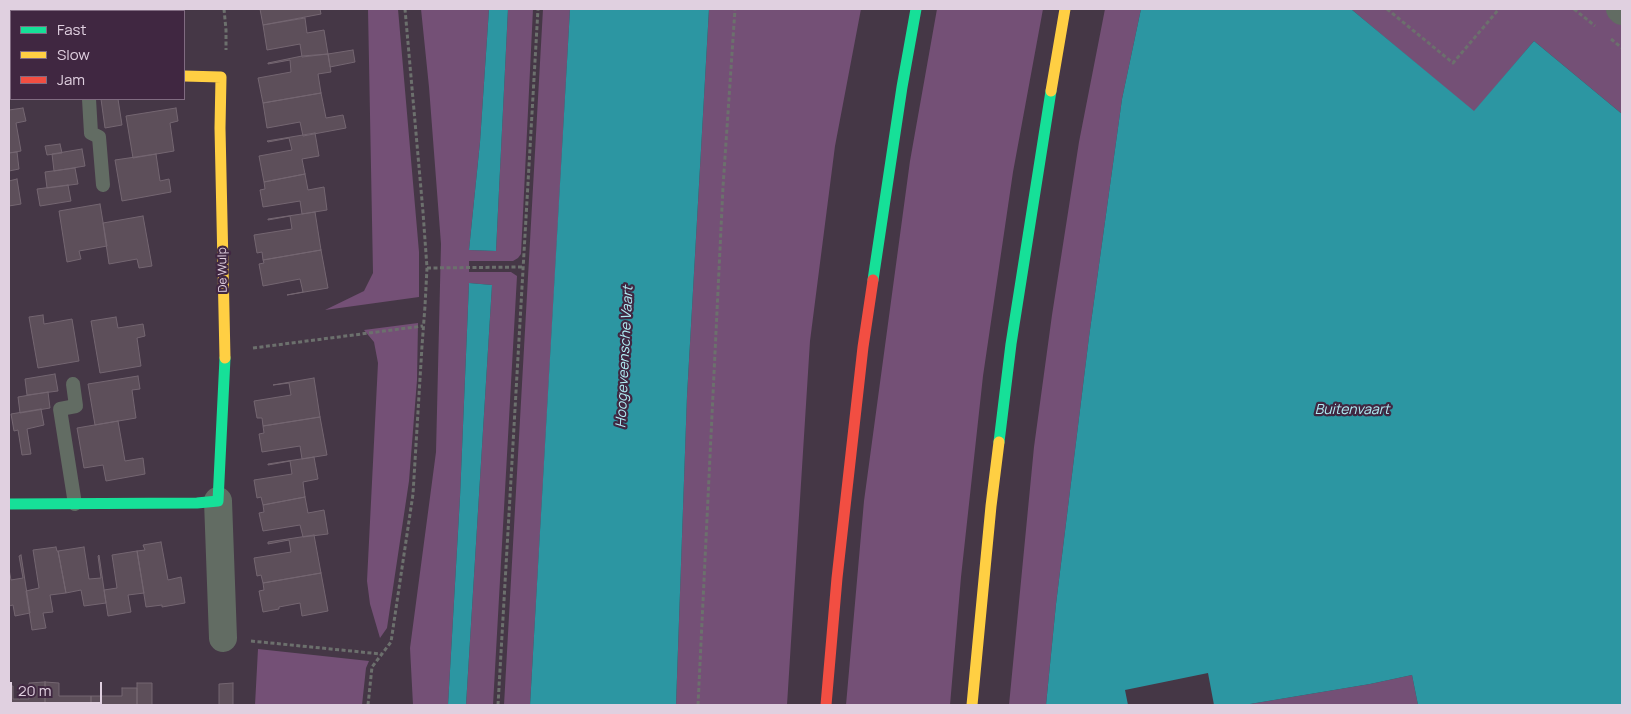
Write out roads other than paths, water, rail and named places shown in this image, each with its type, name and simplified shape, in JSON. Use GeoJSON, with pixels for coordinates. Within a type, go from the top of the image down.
{"type":"FeatureCollection","features":[{"type":"Feature","properties":{"kind":"main road"},"geometry":{"type":"LineString","coordinates":[[826,705],[837,578],[863,347],[877,245],[916,9]]}},
{"type":"Feature","properties":{"kind":"main road"},"geometry":{"type":"LineString","coordinates":[[972,705],[991,506],[1011,344],[1048,105],[1065,9]]}},
{"type":"Feature","properties":{"kind":"main road","name":"De Wulp"},"geometry":{"type":"LineString","coordinates":[[185,76],[221,77],[220,128],[226,352],[218,501]]}},
{"type":"Feature","properties":{"kind":"main road"},"geometry":{"type":"LineString","coordinates":[[9,504],[197,503],[218,501]]}},
{"type":"Feature","properties":{"kind":"street","name":"De Wulp"},"geometry":{"type":"LineString","coordinates":[[218,501],[223,638]]}},
{"type":"Feature","properties":{"kind":"lane"},"geometry":{"type":"LineString","coordinates":[[89,100],[90,133],[99,137],[103,185]]}},
{"type":"Feature","properties":{"kind":"lane"},"geometry":{"type":"LineString","coordinates":[[73,384],[76,406],[60,409],[75,504]]}},
{"type":"Feature","properties":{"kind":"water"},"geometry":{"type":"Polygon","coordinates":[[[489,9],[508,9],[496,251],[469,250],[480,142],[489,9]]]}},
{"type":"Feature","properties":{"kind":"water","name":"Hoogeveensche Vaart"},"geometry":{"type":"Polygon","coordinates":[[[570,9],[709,9],[687,396],[676,705],[530,705],[570,9]]]}},
{"type":"Feature","properties":{"kind":"water","name":"Buitenvaart"},"geometry":{"type":"Polygon","coordinates":[[[1141,9],[1351,9],[1474,111],[1534,41],[1622,114],[1622,705],[1418,705],[1412,675],[1244,705],[1214,705],[1208,673],[1125,690],[1128,705],[1046,705],[1056,604],[1089,337],[1122,99],[1141,9]]]}},
{"type":"Feature","properties":{"kind":"water"},"geometry":{"type":"Polygon","coordinates":[[[469,283],[492,285],[466,705],[448,705],[460,497],[469,283]]]}}]}
